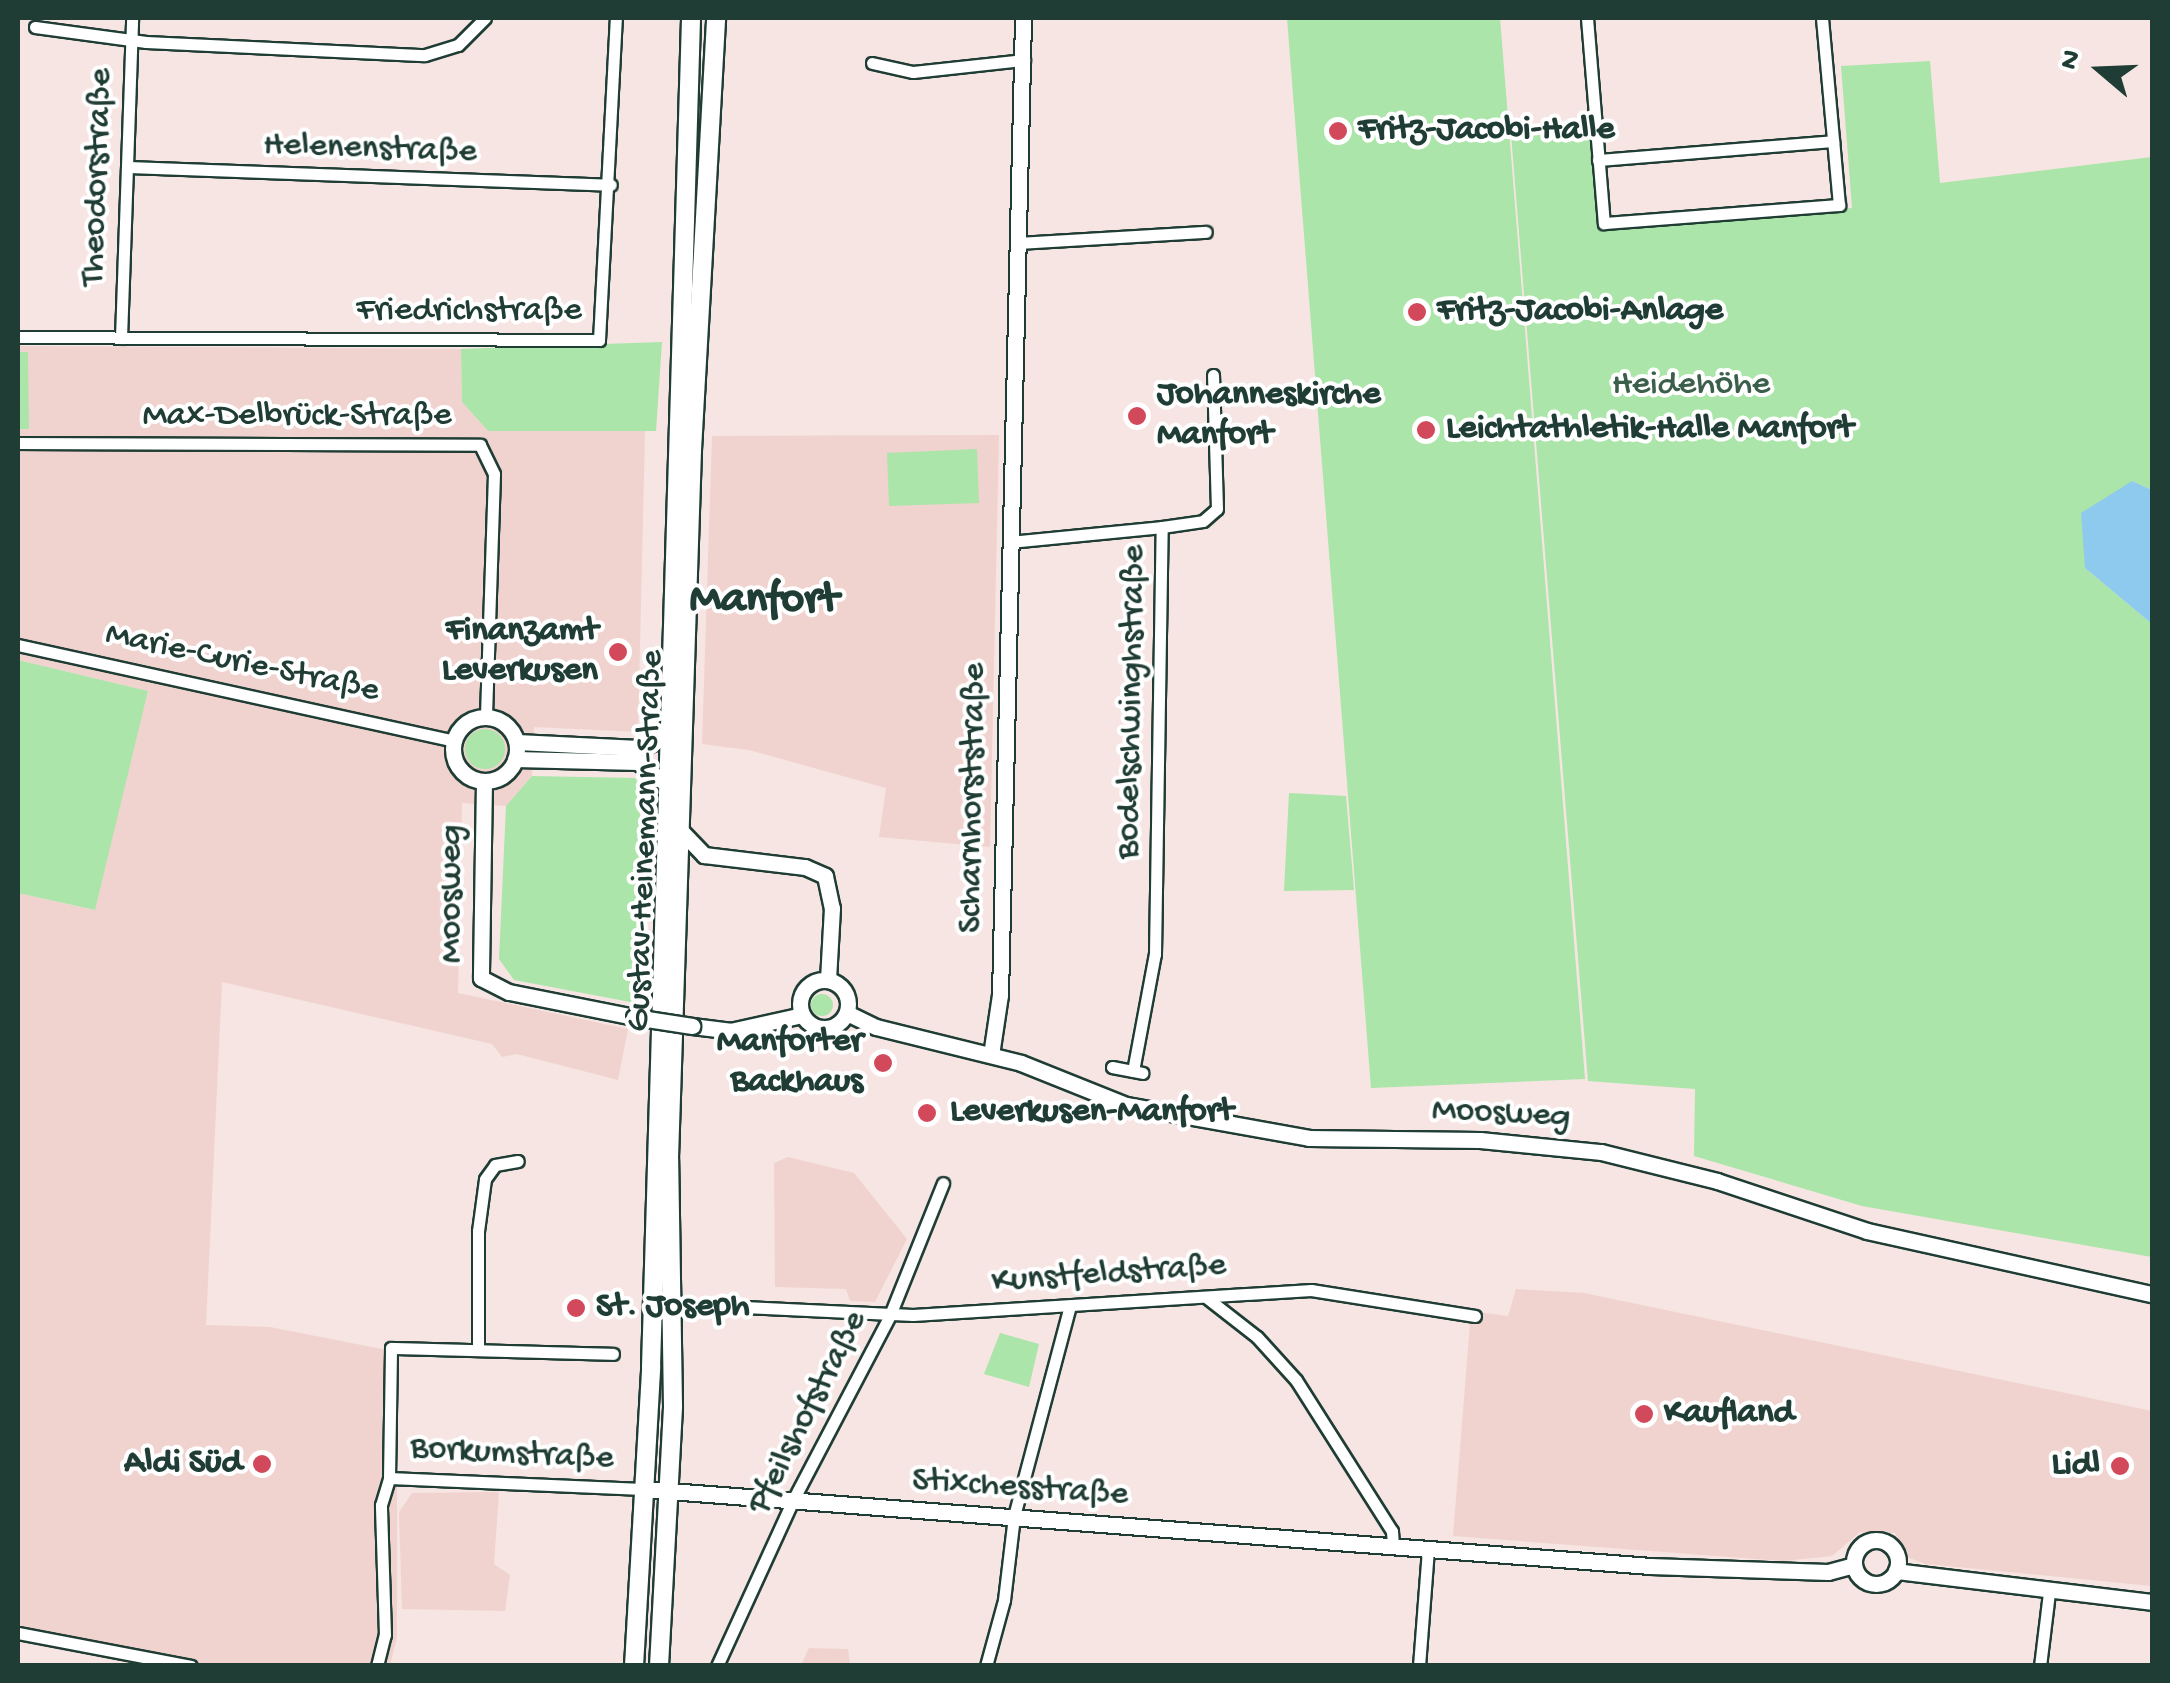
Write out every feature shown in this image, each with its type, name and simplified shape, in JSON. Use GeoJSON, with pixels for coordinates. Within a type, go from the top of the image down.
{"type":"FeatureCollection","features":[{"type":"Feature","properties":{"kind":"main road","name":"Gustav-Heinemann-Straße"},"geometry":{"type":"LineString","coordinates":[[634,1666],[691,18]]}},
{"type":"Feature","properties":{"kind":"main road","name":"Gustav-Heinemann-Straße"},"geometry":{"type":"LineString","coordinates":[[659,1666],[668,1488],[678,882],[716,18]]}},
{"type":"Feature","properties":{"kind":"street","name":"Theodorstraße"},"geometry":{"type":"LineString","coordinates":[[120,338],[132,18]]}},
{"type":"Feature","properties":{"kind":"street"},"geometry":{"type":"LineString","coordinates":[[36,28],[426,55],[458,45],[485,18]]}},
{"type":"Feature","properties":{"kind":"street","name":"Friedrichstraße"},"geometry":{"type":"LineString","coordinates":[[18,337],[599,340],[611,185],[616,18]]}},
{"type":"Feature","properties":{"kind":"street","name":"Scharnhorststraße"},"geometry":{"type":"LineString","coordinates":[[991,1055],[1000,995],[1024,18]]}},
{"type":"Feature","properties":{"kind":"street"},"geometry":{"type":"LineString","coordinates":[[1587,18],[1604,223],[1839,205],[1822,18]]}},
{"type":"Feature","properties":{"kind":"street"},"geometry":{"type":"LineString","coordinates":[[872,64],[913,72],[1024,60]]}},
{"type":"Feature","properties":{"kind":"street"},"geometry":{"type":"LineString","coordinates":[[1598,160],[1834,141]]}},
{"type":"Feature","properties":{"kind":"street","name":"Helenenstraße"},"geometry":{"type":"LineString","coordinates":[[127,167],[611,185]]}},
{"type":"Feature","properties":{"kind":"street"},"geometry":{"type":"LineString","coordinates":[[1019,242],[1206,232]]}},
{"type":"Feature","properties":{"kind":"street","name":"Bodelschwinghstraße"},"geometry":{"type":"LineString","coordinates":[[1112,1067],[1137,1072],[1155,954],[1162,527],[1203,520],[1217,509],[1214,374]]}},
{"type":"Feature","properties":{"kind":"street","name":"Max-Delbrück-Straße"},"geometry":{"type":"LineString","coordinates":[[18,443],[480,446],[494,474],[486,717]]}},
{"type":"Feature","properties":{"kind":"street"},"geometry":{"type":"LineString","coordinates":[[1010,542],[1162,527]]}},
{"type":"Feature","properties":{"kind":"street","name":"Marie-Curie-Straße"},"geometry":{"type":"LineString","coordinates":[[18,645],[454,741]]}},
{"type":"Feature","properties":{"kind":"street"},"geometry":{"type":"LineString","coordinates":[[486,717],[502,722],[517,742],[516,759],[503,775],[484,781],[460,768],[454,741],[469,721],[486,717]]}},
{"type":"Feature","properties":{"kind":"street"},"geometry":{"type":"LineString","coordinates":[[517,742],[639,748],[655,742],[668,726]]}},
{"type":"Feature","properties":{"kind":"street"},"geometry":{"type":"LineString","coordinates":[[516,759],[638,762],[666,784]]}},
{"type":"Feature","properties":{"kind":"street","name":"Moosweg"},"geometry":{"type":"LineString","coordinates":[[484,781],[481,978],[509,992],[730,1031],[802,1015]]}},
{"type":"Feature","properties":{"kind":"street"},"geometry":{"type":"LineString","coordinates":[[680,830],[704,856],[805,866],[825,876],[832,908],[828,980]]}},
{"type":"Feature","properties":{"kind":"street"},"geometry":{"type":"LineString","coordinates":[[678,882],[704,856]]}},
{"type":"Feature","properties":{"kind":"street"},"geometry":{"type":"LineString","coordinates":[[828,980],[845,992],[847,1013],[825,1029],[802,1015],[805,990],[828,980]]}},
{"type":"Feature","properties":{"kind":"street","name":"Moosweg"},"geometry":{"type":"LineString","coordinates":[[847,1013],[876,1027],[991,1055],[1126,1105],[1271,1134],[1480,1140],[1623,1157],[1867,1231],[2152,1294]]}},
{"type":"Feature","properties":{"kind":"street"},"geometry":{"type":"LineString","coordinates":[[478,1350],[478,1231],[485,1179],[494,1165],[518,1161]]}},
{"type":"Feature","properties":{"kind":"street","name":"Pfeilshofstraße"},"geometry":{"type":"LineString","coordinates":[[717,1666],[792,1502],[890,1315],[943,1183]]}},
{"type":"Feature","properties":{"kind":"street","name":"Kunstfeldstraße"},"geometry":{"type":"LineString","coordinates":[[744,1307],[890,1315],[1310,1290],[1475,1316]]}},
{"type":"Feature","properties":{"kind":"street"},"geometry":{"type":"LineString","coordinates":[[1208,1298],[1257,1337],[1296,1380],[1392,1530],[1393,1546]]}},
{"type":"Feature","properties":{"kind":"street"},"geometry":{"type":"LineString","coordinates":[[986,1666],[1004,1600],[1014,1516],[1070,1306]]}},
{"type":"Feature","properties":{"kind":"street"},"geometry":{"type":"LineString","coordinates":[[389,1478],[391,1348],[614,1354]]}},
{"type":"Feature","properties":{"kind":"street","name":"Borkumstraße"},"geometry":{"type":"LineString","coordinates":[[376,1666],[384,1648],[381,1505],[389,1478],[643,1489]]}},
{"type":"Feature","properties":{"kind":"street","name":"Stixchesstraße"},"geometry":{"type":"LineString","coordinates":[[643,1489],[1711,1569],[1828,1572],[1854,1565]]}},
{"type":"Feature","properties":{"kind":"street","name":"Stixchesstraße"},"geometry":{"type":"LineString","coordinates":[[1854,1565],[1860,1547],[1878,1541],[1894,1551],[1896,1571]]}},
{"type":"Feature","properties":{"kind":"street"},"geometry":{"type":"LineString","coordinates":[[1419,1666],[1428,1550]]}},
{"type":"Feature","properties":{"kind":"street","name":"Stixchesstraße"},"geometry":{"type":"LineString","coordinates":[[1854,1565],[1872,1584],[1896,1571],[2049,1593],[2152,1602]]}},
{"type":"Feature","properties":{"kind":"street"},"geometry":{"type":"LineString","coordinates":[[2040,1666],[2049,1593]]}},
{"type":"Feature","properties":{"kind":"street"},"geometry":{"type":"LineString","coordinates":[[18,1632],[191,1666]]}},
{"type":"Feature","properties":{"kind":"shaded area"},"geometry":{"type":"Polygon","coordinates":[[[18,346],[461,349],[462,402],[488,431],[645,431],[638,732],[534,727],[532,776],[506,806],[462,803],[458,993],[628,1029],[618,1080],[517,1054],[502,1057],[492,1044],[222,982],[206,1325],[270,1327],[397,1352],[397,1638],[390,1665],[139,1665],[18,1640],[18,893],[94,910],[148,691],[18,660],[18,346]]]}},
{"type":"Feature","properties":{"kind":"shaded area"},"geometry":{"type":"Polygon","coordinates":[[[999,435],[990,847],[879,837],[886,788],[749,750],[702,744],[712,436],[999,435]]]}},
{"type":"Feature","properties":{"kind":"shaded area","name":"St. Joseph"},"geometry":{"type":"Polygon","coordinates":[[[788,1157],[854,1173],[907,1239],[875,1302],[850,1301],[846,1289],[775,1287],[774,1163],[788,1157]]]}},
{"type":"Feature","properties":{"kind":"shaded area"},"geometry":{"type":"Polygon","coordinates":[[[1516,1289],[1584,1293],[2152,1411],[2152,1586],[1926,1564],[1909,1558],[1895,1533],[1860,1532],[1832,1556],[1783,1561],[1453,1536],[1471,1311],[1508,1316],[1516,1289]]]}},
{"type":"Feature","properties":{"kind":"shaded area"},"geometry":{"type":"Polygon","coordinates":[[[499,1492],[494,1564],[510,1575],[505,1611],[402,1609],[399,1512],[412,1493],[499,1492]]]}},
{"type":"Feature","properties":{"kind":"shaded area"},"geometry":{"type":"Polygon","coordinates":[[[809,1648],[848,1649],[850,1665],[801,1665],[809,1648]]]}},
{"type":"Feature","properties":{"kind":"green space","name":"Fritz-Jacobi-Anlage"},"geometry":{"type":"Polygon","coordinates":[[[1287,18],[1500,18],[1585,1079],[1371,1088],[1287,18]]]}},
{"type":"Feature","properties":{"kind":"green space","name":"Heidehöhe"},"geometry":{"type":"Polygon","coordinates":[[[1930,61],[1940,183],[2152,157],[2152,490],[2132,481],[2085,568],[2152,624],[2152,1257],[1862,1206],[1694,1156],[1695,1089],[1588,1081],[1511,134],[1590,127],[1600,228],[1852,208],[1841,66],[1930,61]]]}},
{"type":"Feature","properties":{"kind":"green space"},"geometry":{"type":"Polygon","coordinates":[[[662,342],[656,431],[488,431],[462,402],[461,349],[662,342]]]}},
{"type":"Feature","properties":{"kind":"green space"},"geometry":{"type":"Polygon","coordinates":[[[18,352],[28,352],[29,429],[18,429],[18,352]]]}},
{"type":"Feature","properties":{"kind":"green space"},"geometry":{"type":"Polygon","coordinates":[[[977,449],[979,503],[889,506],[887,453],[977,449]]]}},
{"type":"Feature","properties":{"kind":"green space"},"geometry":{"type":"Polygon","coordinates":[[[18,660],[148,691],[95,910],[18,893],[18,660]]]}},
{"type":"Feature","properties":{"kind":"green space"},"geometry":{"type":"Polygon","coordinates":[[[485,729],[499,735],[505,749],[499,763],[485,769],[471,763],[465,749],[471,735],[485,729]]]}},
{"type":"Feature","properties":{"kind":"green space"},"geometry":{"type":"Polygon","coordinates":[[[532,776],[635,778],[641,788],[635,964],[641,1004],[514,980],[499,959],[506,806],[532,776]]]}},
{"type":"Feature","properties":{"kind":"green space"},"geometry":{"type":"Polygon","coordinates":[[[1289,793],[1346,796],[1354,890],[1284,891],[1289,793]]]}},
{"type":"Feature","properties":{"kind":"green space"},"geometry":{"type":"Polygon","coordinates":[[[822,994],[830,997],[830,1013],[822,1016],[814,1013],[811,1005],[814,997],[822,994]]]}},
{"type":"Feature","properties":{"kind":"green space"},"geometry":{"type":"Polygon","coordinates":[[[1000,1333],[1039,1344],[1029,1387],[984,1374],[1000,1333]]]}},
{"type":"Feature","properties":{"kind":"water"},"geometry":{"type":"Polygon","coordinates":[[[2132,481],[2152,490],[2152,624],[2085,568],[2081,513],[2132,481]]]}},
{"type":"Feature","properties":{"kind":"place","name":"Fritz-Jacobi-Halle"},"geometry":{"type":"Point","coordinates":[1338,131]}},
{"type":"Feature","properties":{"kind":"place","name":"Fritz-Jacobi-Anlage"},"geometry":{"type":"Point","coordinates":[1417,312]}},
{"type":"Feature","properties":{"kind":"place","name":"Johanneskirche Manfort"},"geometry":{"type":"Point","coordinates":[1137,416]}},
{"type":"Feature","properties":{"kind":"place","name":"Leichtathletik-Halle Manfort"},"geometry":{"type":"Point","coordinates":[1426,430]}},
{"type":"Feature","properties":{"kind":"place","name":"Finanzamt Leverkusen"},"geometry":{"type":"Point","coordinates":[618,652]}},
{"type":"Feature","properties":{"kind":"place","name":"Manforter Backhaus"},"geometry":{"type":"Point","coordinates":[883,1063]}},
{"type":"Feature","properties":{"kind":"place","name":"Leverkusen-Manfort"},"geometry":{"type":"Point","coordinates":[927,1113]}},
{"type":"Feature","properties":{"kind":"place","name":"St. Joseph"},"geometry":{"type":"Point","coordinates":[576,1308]}},
{"type":"Feature","properties":{"kind":"place","name":"Kaufland"},"geometry":{"type":"Point","coordinates":[1644,1414]}},
{"type":"Feature","properties":{"kind":"place","name":"Aldi Süd"},"geometry":{"type":"Point","coordinates":[262,1464]}},
{"type":"Feature","properties":{"kind":"place","name":"Lidl"},"geometry":{"type":"Point","coordinates":[2120,1466]}},
{"type":"Feature","properties":{"kind":"district","name":"Manfort"},"geometry":{"type":"Point","coordinates":[764,601]}}]}
